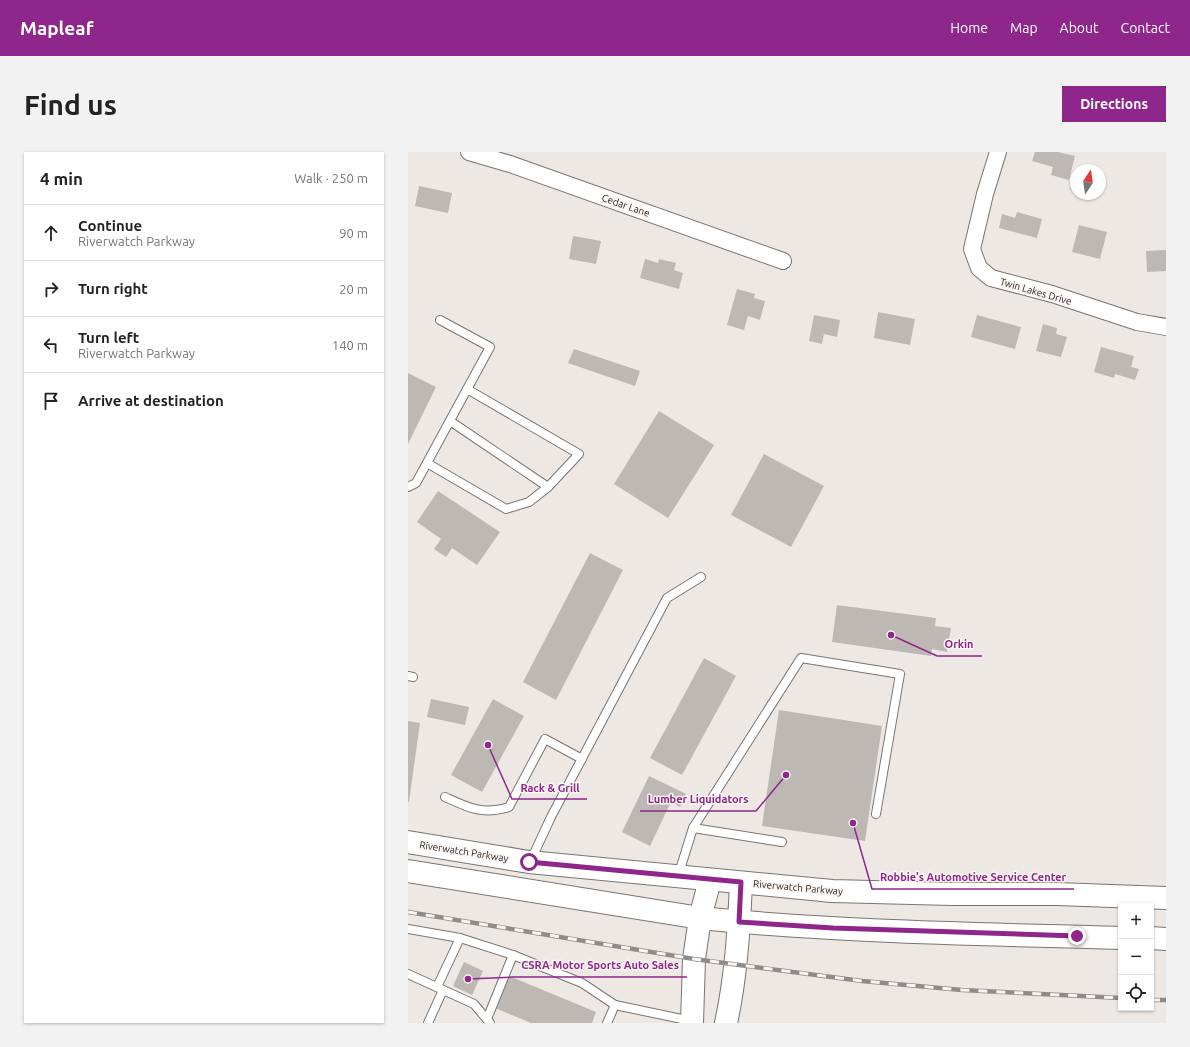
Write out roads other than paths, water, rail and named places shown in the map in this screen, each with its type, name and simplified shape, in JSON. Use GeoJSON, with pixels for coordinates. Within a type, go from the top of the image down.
{"type":"FeatureCollection","features":[{"type":"Feature","properties":{"kind":"main road","name":"Riverwatch Parkway"},"geometry":{"type":"LineString","coordinates":[[408,842],[529,862],[832,891],[952,894],[1057,894],[1166,898]]}},
{"type":"Feature","properties":{"kind":"main road"},"geometry":{"type":"LineString","coordinates":[[408,871],[700,918],[739,922],[893,930],[1118,938]]}},
{"type":"Feature","properties":{"kind":"main road"},"geometry":{"type":"LineString","coordinates":[[692,1022],[694,959],[700,918],[710,880]]}},
{"type":"Feature","properties":{"kind":"main road"},"geometry":{"type":"LineString","coordinates":[[726,1023],[731,999],[739,922],[741,882]]}},
{"type":"Feature","properties":{"kind":"main road"},"geometry":{"type":"LineString","coordinates":[[1154,938],[1166,939]]}},
{"type":"Feature","properties":{"kind":"street","name":"Cedar Lane"},"geometry":{"type":"LineString","coordinates":[[469,152],[510,164],[783,260]]}},
{"type":"Feature","properties":{"kind":"street","name":"Twin Lakes Drive"},"geometry":{"type":"LineString","coordinates":[[998,152],[985,194],[972,249],[979,268],[991,278],[1052,294],[1136,322],[1166,327]]}},
{"type":"Feature","properties":{"kind":"lane"},"geometry":{"type":"LineString","coordinates":[[408,487],[416,483],[490,347],[440,320]]}},
{"type":"Feature","properties":{"kind":"lane"},"geometry":{"type":"LineString","coordinates":[[427,464],[506,509],[529,502],[548,487],[579,454],[467,389]]}},
{"type":"Feature","properties":{"kind":"lane"},"geometry":{"type":"LineString","coordinates":[[450,421],[548,487]]}},
{"type":"Feature","properties":{"kind":"lane"},"geometry":{"type":"LineString","coordinates":[[529,862],[551,817],[667,598],[700,577]]}},
{"type":"Feature","properties":{"kind":"lane"},"geometry":{"type":"LineString","coordinates":[[678,876],[693,828],[801,658],[900,674],[876,814]]}},
{"type":"Feature","properties":{"kind":"lane"},"geometry":{"type":"LineString","coordinates":[[445,797],[466,807],[479,810],[498,810],[509,807],[545,739],[582,759]]}},
{"type":"Feature","properties":{"kind":"lane"},"geometry":{"type":"LineString","coordinates":[[693,828],[782,842]]}},
{"type":"Feature","properties":{"kind":"lane"},"geometry":{"type":"LineString","coordinates":[[408,929],[460,938],[513,955],[582,983],[615,1005],[692,1022]]}},
{"type":"Feature","properties":{"kind":"lane"},"geometry":{"type":"LineString","coordinates":[[428,1023],[460,938]]}},
{"type":"Feature","properties":{"kind":"lane"},"geometry":{"type":"LineString","coordinates":[[408,974],[474,1004],[488,1021],[513,955]]}},
{"type":"Feature","properties":{"kind":"lane"},"geometry":{"type":"LineString","coordinates":[[607,1023],[615,1005]]}},
{"type":"Feature","properties":{"kind":"railway"},"geometry":{"type":"LineString","coordinates":[[408,912],[694,959],[862,981],[962,990],[1118,998]]}},
{"type":"Feature","properties":{"kind":"railway"},"geometry":{"type":"LineString","coordinates":[[1154,1000],[1166,1000]]}},
{"type":"Feature","properties":{"kind":"place","name":"Orkin"},"geometry":{"type":"Point","coordinates":[891,635]}},
{"type":"Feature","properties":{"kind":"place","name":"Rack & Grill"},"geometry":{"type":"Point","coordinates":[488,745]}},
{"type":"Feature","properties":{"kind":"place","name":"Lumber Liquidators"},"geometry":{"type":"Point","coordinates":[786,775]}},
{"type":"Feature","properties":{"kind":"place","name":"Robbie's Automotive Service Center"},"geometry":{"type":"Point","coordinates":[853,823]}},
{"type":"Feature","properties":{"kind":"place","name":"CSRA Motor Sports Auto Sales"},"geometry":{"type":"Point","coordinates":[468,979]}}]}
